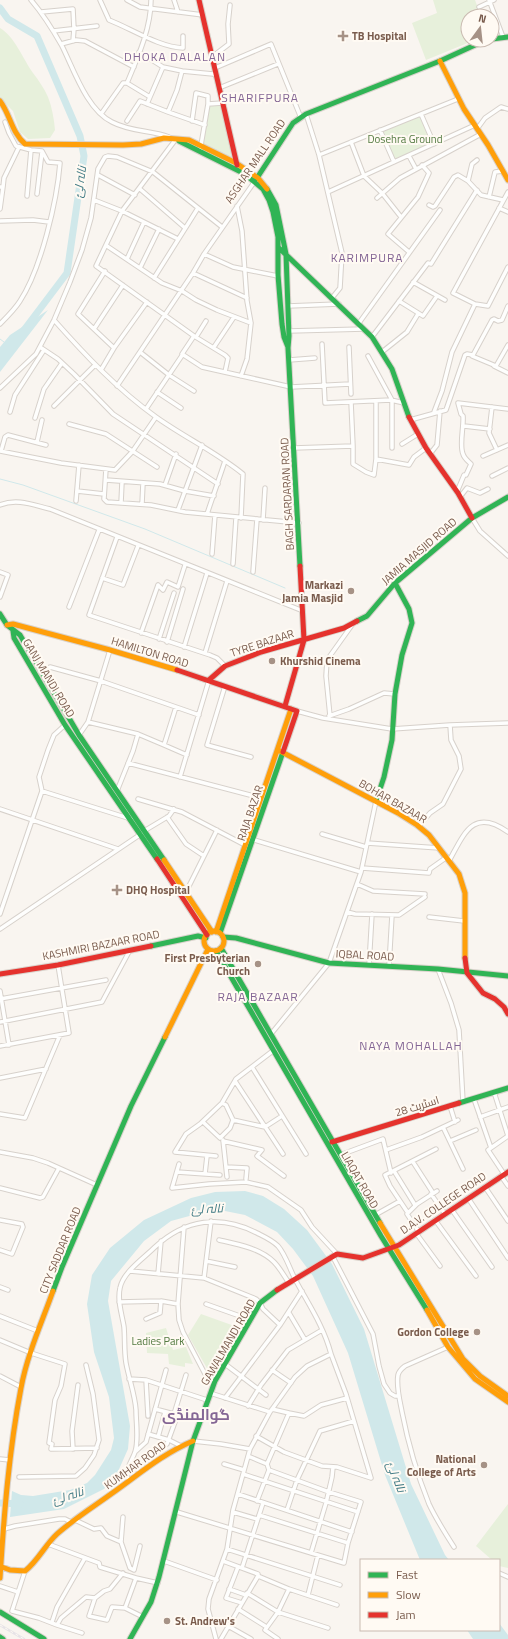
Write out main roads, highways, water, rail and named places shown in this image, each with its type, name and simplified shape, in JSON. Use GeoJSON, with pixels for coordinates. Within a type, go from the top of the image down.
{"type":"FeatureCollection","features":[{"type":"Feature","properties":{"kind":"water"},"geometry":{"type":"Polygon","coordinates":[[[48,310],[0,372],[0,347],[10,335],[48,310]]]}},
{"type":"Feature","properties":{"kind":"water"},"geometry":{"type":"Polygon","coordinates":[[[245,1191],[263,1196],[284,1209],[307,1230],[332,1264],[364,1329],[411,1484],[448,1559],[420,1559],[385,1475],[348,1353],[313,1276],[293,1249],[277,1232],[245,1215],[215,1209],[171,1221],[144,1241],[111,1281],[108,1301],[130,1426],[128,1449],[116,1476],[104,1489],[64,1509],[10,1517],[12,1491],[21,1495],[33,1496],[70,1490],[87,1483],[95,1475],[111,1450],[114,1438],[109,1397],[94,1352],[87,1304],[92,1275],[110,1248],[144,1220],[191,1198],[215,1192],[245,1191]]]}},
{"type":"Feature","properties":{"kind":"water"},"geometry":{"type":"Polygon","coordinates":[[[500,1624],[508,1635],[508,1639],[473,1639],[468,1631],[500,1631],[500,1624]]]}},
{"type":"Feature","properties":{"kind":"waterway","name":"نالہ لئ"},"geometry":{"type":"LineString","coordinates":[[0,8],[8,19],[37,36],[80,136],[84,156],[67,273],[24,330]]}},
{"type":"Feature","properties":{"kind":"waterway"},"geometry":{"type":"LineString","coordinates":[[0,339],[4,342]]}},
{"type":"Feature","properties":{"kind":"waterway"},"geometry":{"type":"LineString","coordinates":[[0,479],[23,485],[145,529],[285,588]]}},
{"type":"Feature","properties":{"kind":"waterway","name":"نالہ لئ"},"geometry":{"type":"LineString","coordinates":[[0,1503],[20,1504]]}},
{"type":"Feature","properties":{"kind":"railway"},"geometry":{"type":"LineString","coordinates":[[0,1625],[24,1639]]}},
{"type":"Feature","properties":{"kind":"place","name":"TB Hospital"},"geometry":{"type":"Point","coordinates":[343,36]}},
{"type":"Feature","properties":{"kind":"place","name":"Markazi Jamia Masjid"},"geometry":{"type":"Point","coordinates":[351,591]}},
{"type":"Feature","properties":{"kind":"place","name":"Khurshid Cinema"},"geometry":{"type":"Point","coordinates":[272,661]}},
{"type":"Feature","properties":{"kind":"place","name":"DHQ Hospital"},"geometry":{"type":"Point","coordinates":[117,890]}},
{"type":"Feature","properties":{"kind":"place","name":"First Presbyterian Church"},"geometry":{"type":"Point","coordinates":[258,964]}},
{"type":"Feature","properties":{"kind":"place","name":"Gordon College"},"geometry":{"type":"Point","coordinates":[477,1332]}},
{"type":"Feature","properties":{"kind":"place","name":"National College of Arts"},"geometry":{"type":"Point","coordinates":[484,1465]}},
{"type":"Feature","properties":{"kind":"place","name":"St. Andrew's"},"geometry":{"type":"Point","coordinates":[167,1621]}},
{"type":"Feature","properties":{"kind":"district","name":"DHOKA DALALAN"},"geometry":{"type":"Point","coordinates":[175,57]}},
{"type":"Feature","properties":{"kind":"district","name":"SHARIFPURA"},"geometry":{"type":"Point","coordinates":[260,98]}},
{"type":"Feature","properties":{"kind":"district","name":"KARIMPURA"},"geometry":{"type":"Point","coordinates":[367,258]}},
{"type":"Feature","properties":{"kind":"district","name":"RAJA BAZAAR"},"geometry":{"type":"Point","coordinates":[258,997]}},
{"type":"Feature","properties":{"kind":"district","name":"NAYA MOHALLAH"},"geometry":{"type":"Point","coordinates":[411,1046]}},
{"type":"Feature","properties":{"kind":"district","name":"گوالمنڈی"},"geometry":{"type":"Point","coordinates":[196,1415]}},
{"type":"Feature","properties":{"kind":"park label","name":"Dosehra Ground"},"geometry":{"type":"Point","coordinates":[405,139]}},
{"type":"Feature","properties":{"kind":"park label","name":"Ladies Park"},"geometry":{"type":"Point","coordinates":[158,1341]}}]}
